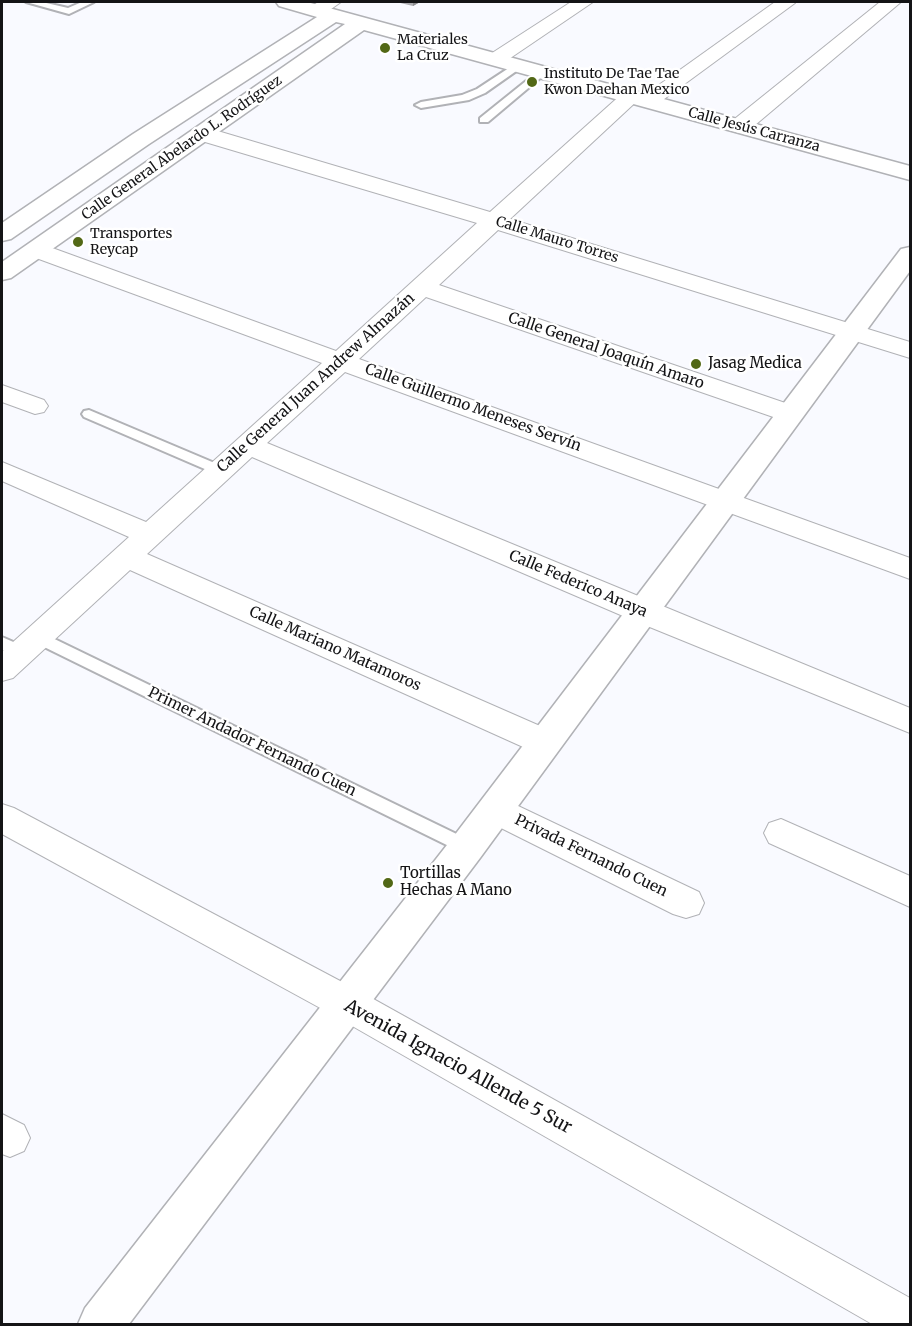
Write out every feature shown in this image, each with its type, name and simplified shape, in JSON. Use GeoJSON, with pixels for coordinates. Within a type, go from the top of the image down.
{"type":"FeatureCollection","features":[{"type":"Feature","properties":{"kind":"main road","name":"Calle Jesús Carranza"},"geometry":{"type":"LineString","coordinates":[[286,2],[327,9],[362,22],[496,60],[910,172]]}},
{"type":"Feature","properties":{"kind":"main road","name":"Calle General Abelardo L. Rodríguez"},"geometry":{"type":"LineString","coordinates":[[2,234],[327,9]]}},
{"type":"Feature","properties":{"kind":"main road","name":"Calle General Abelardo L. Rodríguez"},"geometry":{"type":"LineString","coordinates":[[2,273],[362,22]]}},
{"type":"Feature","properties":{"kind":"main road"},"geometry":{"type":"LineString","coordinates":[[101,1324],[467,847],[641,611],[910,254]]}},
{"type":"Feature","properties":{"kind":"street"},"geometry":{"type":"LineString","coordinates":[[496,60],[583,2]]}},
{"type":"Feature","properties":{"kind":"street"},"geometry":{"type":"LineString","coordinates":[[740,126],[891,2]]}},
{"type":"Feature","properties":{"kind":"street","name":"Calle General Juan Andrew Almazán"},"geometry":{"type":"LineString","coordinates":[[16,651],[125,556],[494,221],[640,99],[785,3]]}},
{"type":"Feature","properties":{"kind":"street","name":"Calle Mauro Torres"},"geometry":{"type":"LineString","coordinates":[[203,134],[494,221],[910,350]]}},
{"type":"Feature","properties":{"kind":"street","name":"Calle Guillermo Meneses Servín"},"geometry":{"type":"LineString","coordinates":[[36,250],[910,569]]}},
{"type":"Feature","properties":{"kind":"street","name":"Calle General Joaquín Amaro"},"geometry":{"type":"LineString","coordinates":[[420,287],[791,414]]}},
{"type":"Feature","properties":{"kind":"street"},"geometry":{"type":"LineString","coordinates":[[2,393],[35,406]]}},
{"type":"Feature","properties":{"kind":"street","name":"Calle Federico Anaya"},"geometry":{"type":"LineString","coordinates":[[247,445],[641,611],[910,721]]}},
{"type":"Feature","properties":{"kind":"street"},"geometry":{"type":"LineString","coordinates":[[2,471],[149,534]]}},
{"type":"Feature","properties":{"kind":"street","name":"Calle Mariano Matamoros"},"geometry":{"type":"LineString","coordinates":[[125,556],[544,742]]}},
{"type":"Feature","properties":{"kind":"street","name":"Privada Fernando Cuen"},"geometry":{"type":"LineString","coordinates":[[495,809],[686,903]]}},
{"type":"Feature","properties":{"kind":"street","name":"Avenida Ignacio Allende 5 Sur"},"geometry":{"type":"LineString","coordinates":[[2,818],[346,1003],[910,1322]]}},
{"type":"Feature","properties":{"kind":"street"},"geometry":{"type":"LineString","coordinates":[[781,833],[910,892]]}},
{"type":"Feature","properties":{"kind":"lane"},"geometry":{"type":"LineString","coordinates":[[31,2],[69,11],[89,2]]}},
{"type":"Feature","properties":{"kind":"lane"},"geometry":{"type":"LineString","coordinates":[[421,105],[465,98],[481,91],[518,65]]}},
{"type":"Feature","properties":{"kind":"lane"},"geometry":{"type":"LineString","coordinates":[[484,120],[541,72]]}},
{"type":"Feature","properties":{"kind":"lane"},"geometry":{"type":"LineString","coordinates":[[89,414],[219,470]]}},
{"type":"Feature","properties":{"kind":"lane","name":"Primer Andador Fernando Cuen"},"geometry":{"type":"LineString","coordinates":[[16,651],[467,847]]}},
{"type":"Feature","properties":{"kind":"place","name":"Materiales La Cruz"},"geometry":{"type":"Point","coordinates":[385,48]}},
{"type":"Feature","properties":{"kind":"place","name":"Instituto De Tae Tae Kwon Daehan Mexico"},"geometry":{"type":"Point","coordinates":[532,82]}},
{"type":"Feature","properties":{"kind":"place","name":"Transportes Reycap"},"geometry":{"type":"Point","coordinates":[78,242]}},
{"type":"Feature","properties":{"kind":"place","name":"Jasag Medica"},"geometry":{"type":"Point","coordinates":[696,364]}},
{"type":"Feature","properties":{"kind":"place","name":"Tortillas Hechas A Mano"},"geometry":{"type":"Point","coordinates":[388,883]}}]}
